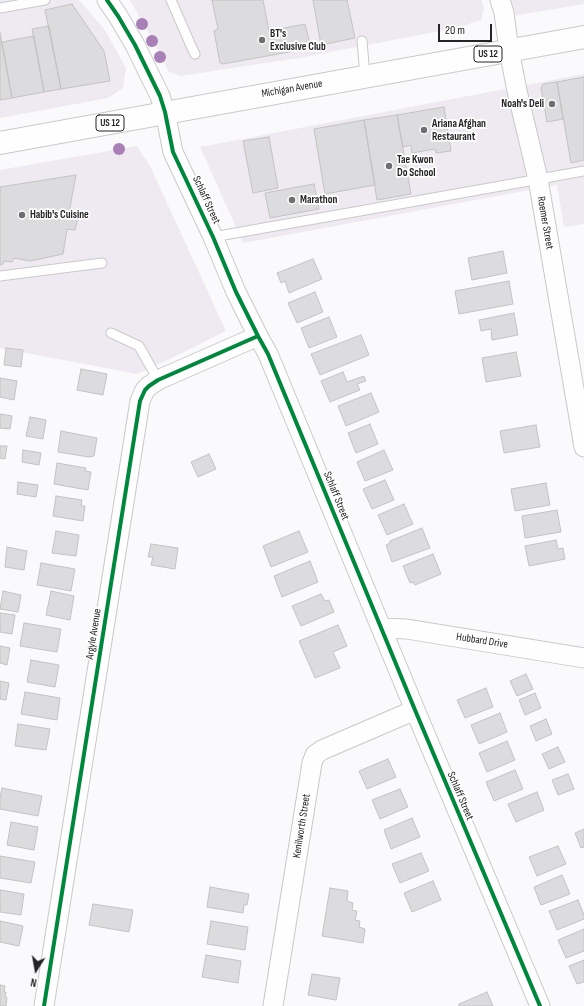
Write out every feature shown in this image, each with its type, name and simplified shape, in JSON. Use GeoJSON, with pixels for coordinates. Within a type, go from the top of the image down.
{"type":"FeatureCollection","features":[{"type":"Feature","properties":{"kind":"main road","name":"Michigan Avenue"},"geometry":{"type":"LineString","coordinates":[[0,143],[584,37]]}},
{"type":"Feature","properties":{"kind":"street","name":"Schlaff Street"},"geometry":{"type":"LineString","coordinates":[[107,0],[118,16],[160,96],[165,112],[173,152],[213,237],[236,292],[268,354],[414,710],[540,1006]]}},
{"type":"Feature","properties":{"kind":"street","name":"Roemer Street"},"geometry":{"type":"LineString","coordinates":[[500,0],[504,13],[517,91],[538,179],[584,447]]}},
{"type":"Feature","properties":{"kind":"street","name":"Argyle Avenue"},"geometry":{"type":"LineString","coordinates":[[44,1006],[140,401],[145,390],[158,380],[258,336]]}},
{"type":"Feature","properties":{"kind":"street","name":"Hubbard Drive"},"geometry":{"type":"LineString","coordinates":[[380,628],[407,629],[584,658]]}},
{"type":"Feature","properties":{"kind":"street","name":"Kenilworth Street"},"geometry":{"type":"LineString","coordinates":[[273,1006],[312,762],[315,755],[322,750],[414,710]]}},
{"type":"Feature","properties":{"kind":"lane"},"geometry":{"type":"LineString","coordinates":[[0,8],[46,0]]}},
{"type":"Feature","properties":{"kind":"lane"},"geometry":{"type":"LineString","coordinates":[[171,0],[195,54]]}},
{"type":"Feature","properties":{"kind":"lane"},"geometry":{"type":"LineString","coordinates":[[362,41],[365,76]]}},
{"type":"Feature","properties":{"kind":"lane"},"geometry":{"type":"LineString","coordinates":[[213,237],[584,171]]}},
{"type":"Feature","properties":{"kind":"lane"},"geometry":{"type":"LineString","coordinates":[[0,276],[102,263]]}},
{"type":"Feature","properties":{"kind":"lane"},"geometry":{"type":"LineString","coordinates":[[111,333],[139,346],[158,380]]}},
{"type":"Feature","properties":{"kind":"shaded area"},"geometry":{"type":"Polygon","coordinates":[[[0,0],[79,0],[105,30],[126,68],[123,88],[108,98],[0,118],[0,0]]]}},
{"type":"Feature","properties":{"kind":"shaded area"},"geometry":{"type":"Polygon","coordinates":[[[130,0],[481,0],[484,8],[481,20],[456,28],[299,58],[180,76],[168,71],[161,55],[130,0]]]}},
{"type":"Feature","properties":{"kind":"shaded area"},"geometry":{"type":"Polygon","coordinates":[[[508,0],[584,0],[584,4],[513,16],[508,0]]]}},
{"type":"Feature","properties":{"kind":"shaded area"},"geometry":{"type":"Polygon","coordinates":[[[584,74],[584,224],[564,227],[557,185],[243,243],[200,147],[584,74]]]}},
{"type":"Feature","properties":{"kind":"shaded area"},"geometry":{"type":"Polygon","coordinates":[[[137,146],[150,166],[226,331],[137,374],[0,348],[0,170],[137,146]]]}},
{"type":"Feature","properties":{"kind":"building","name":"BT's Exclusive Club"},"geometry":{"type":"Polygon","coordinates":[[[212,0],[263,0],[269,31],[305,24],[311,48],[223,64],[220,63],[214,31],[218,29],[212,0]]]}},
{"type":"Feature","properties":{"kind":"building"},"geometry":{"type":"Polygon","coordinates":[[[313,0],[347,0],[355,38],[321,45],[313,0]]]}},
{"type":"Feature","properties":{"kind":"building"},"geometry":{"type":"Polygon","coordinates":[[[72,4],[104,51],[110,81],[61,89],[45,10],[72,4]]]}},
{"type":"Feature","properties":{"kind":"building"},"geometry":{"type":"Polygon","coordinates":[[[49,26],[61,89],[44,92],[32,29],[49,26]]]}},
{"type":"Feature","properties":{"kind":"building"},"geometry":{"type":"Polygon","coordinates":[[[0,33],[12,98],[0,100],[0,33]]]}},
{"type":"Feature","properties":{"kind":"building"},"geometry":{"type":"Polygon","coordinates":[[[34,36],[44,92],[12,98],[2,42],[34,36]]]}},
{"type":"Feature","properties":{"kind":"building"},"geometry":{"type":"Polygon","coordinates":[[[584,77],[584,160],[571,163],[557,82],[584,77]]]}},
{"type":"Feature","properties":{"kind":"building","name":"Noah's Deli"},"geometry":{"type":"Polygon","coordinates":[[[557,82],[563,119],[547,122],[541,88],[543,84],[557,82]]]}},
{"type":"Feature","properties":{"kind":"building","name":"Ariana Afghan Restaurant"},"geometry":{"type":"Polygon","coordinates":[[[444,107],[451,151],[436,153],[435,149],[412,153],[411,145],[403,147],[397,115],[444,107]]]}},
{"type":"Feature","properties":{"kind":"building","name":"Tae Kwon Do School"},"geometry":{"type":"Polygon","coordinates":[[[397,115],[411,194],[377,200],[364,120],[397,115]]]}},
{"type":"Feature","properties":{"kind":"building"},"geometry":{"type":"Polygon","coordinates":[[[364,120],[375,185],[325,194],[314,129],[364,120]]]}},
{"type":"Feature","properties":{"kind":"building"},"geometry":{"type":"Polygon","coordinates":[[[269,137],[278,188],[253,193],[243,141],[269,137]]]}},
{"type":"Feature","properties":{"kind":"building"},"geometry":{"type":"Polygon","coordinates":[[[76,175],[69,213],[79,214],[75,230],[67,229],[63,254],[30,261],[14,258],[12,262],[4,261],[3,264],[0,265],[0,187],[76,175]]]}},
{"type":"Feature","properties":{"kind":"building"},"geometry":{"type":"Polygon","coordinates":[[[314,184],[319,209],[270,218],[265,193],[314,184]]]}},
{"type":"Feature","properties":{"kind":"building"},"geometry":{"type":"Polygon","coordinates":[[[503,251],[507,273],[472,280],[468,258],[503,251]]]}},
{"type":"Feature","properties":{"kind":"building"},"geometry":{"type":"Polygon","coordinates":[[[313,259],[322,279],[289,293],[285,281],[281,283],[277,273],[313,259]]]}},
{"type":"Feature","properties":{"kind":"building"},"geometry":{"type":"Polygon","coordinates":[[[509,281],[513,304],[459,314],[455,291],[509,281]]]}},
{"type":"Feature","properties":{"kind":"building"},"geometry":{"type":"Polygon","coordinates":[[[315,292],[323,312],[297,323],[288,303],[315,292]]]}},
{"type":"Feature","properties":{"kind":"building"},"geometry":{"type":"Polygon","coordinates":[[[514,313],[518,335],[492,340],[491,329],[481,331],[479,320],[514,313]]]}},
{"type":"Feature","properties":{"kind":"building"},"geometry":{"type":"Polygon","coordinates":[[[329,317],[337,337],[309,348],[301,328],[329,317]]]}},
{"type":"Feature","properties":{"kind":"building"},"geometry":{"type":"Polygon","coordinates":[[[361,335],[369,355],[320,375],[311,354],[361,335]]]}},
{"type":"Feature","properties":{"kind":"building"},"geometry":{"type":"Polygon","coordinates":[[[6,348],[23,350],[21,367],[4,365],[6,348]]]}},
{"type":"Feature","properties":{"kind":"building"},"geometry":{"type":"Polygon","coordinates":[[[516,352],[521,376],[486,382],[482,358],[516,352]]]}},
{"type":"Feature","properties":{"kind":"building"},"geometry":{"type":"Polygon","coordinates":[[[81,369],[107,374],[103,395],[77,390],[81,369]]]}},
{"type":"Feature","properties":{"kind":"building"},"geometry":{"type":"Polygon","coordinates":[[[343,372],[347,382],[364,376],[366,381],[357,384],[360,390],[330,402],[321,381],[343,372]]]}},
{"type":"Feature","properties":{"kind":"building"},"geometry":{"type":"Polygon","coordinates":[[[0,378],[17,381],[14,400],[0,397],[0,378]]]}},
{"type":"Feature","properties":{"kind":"building"},"geometry":{"type":"Polygon","coordinates":[[[371,393],[379,412],[346,426],[338,406],[371,393]]]}},
{"type":"Feature","properties":{"kind":"building"},"geometry":{"type":"Polygon","coordinates":[[[0,414],[12,416],[10,429],[0,428],[0,414]]]}},
{"type":"Feature","properties":{"kind":"building"},"geometry":{"type":"Polygon","coordinates":[[[30,417],[46,420],[43,439],[26,436],[30,417]]]}},
{"type":"Feature","properties":{"kind":"building"},"geometry":{"type":"Polygon","coordinates":[[[370,424],[378,444],[356,453],[348,433],[370,424]]]}},
{"type":"Feature","properties":{"kind":"building"},"geometry":{"type":"Polygon","coordinates":[[[536,425],[540,447],[504,453],[500,431],[536,425]]]}},
{"type":"Feature","properties":{"kind":"building"},"geometry":{"type":"Polygon","coordinates":[[[61,431],[97,438],[94,456],[89,457],[58,452],[61,431]]]}},
{"type":"Feature","properties":{"kind":"building"},"geometry":{"type":"Polygon","coordinates":[[[0,446],[7,446],[5,459],[0,458],[0,446]]]}},
{"type":"Feature","properties":{"kind":"building"},"geometry":{"type":"Polygon","coordinates":[[[23,450],[41,453],[39,465],[22,462],[23,450]]]}},
{"type":"Feature","properties":{"kind":"building"},"geometry":{"type":"Polygon","coordinates":[[[384,450],[393,470],[365,481],[357,462],[384,450]]]}},
{"type":"Feature","properties":{"kind":"building"},"geometry":{"type":"Polygon","coordinates":[[[209,454],[216,469],[198,477],[191,462],[209,454]]]}},
{"type":"Feature","properties":{"kind":"building"},"geometry":{"type":"Polygon","coordinates":[[[57,463],[86,468],[85,471],[91,472],[88,490],[54,484],[57,463]]]}},
{"type":"Feature","properties":{"kind":"building"},"geometry":{"type":"Polygon","coordinates":[[[385,480],[394,500],[372,509],[363,489],[385,480]]]}},
{"type":"Feature","properties":{"kind":"building"},"geometry":{"type":"Polygon","coordinates":[[[18,482],[38,485],[36,497],[17,494],[18,482]]]}},
{"type":"Feature","properties":{"kind":"building"},"geometry":{"type":"Polygon","coordinates":[[[546,483],[550,505],[515,511],[511,489],[546,483]]]}},
{"type":"Feature","properties":{"kind":"building"},"geometry":{"type":"Polygon","coordinates":[[[56,496],[82,500],[81,506],[85,506],[83,521],[53,516],[56,496]]]}},
{"type":"Feature","properties":{"kind":"building"},"geometry":{"type":"Polygon","coordinates":[[[404,504],[413,524],[387,535],[378,515],[404,504]]]}},
{"type":"Feature","properties":{"kind":"building"},"geometry":{"type":"Polygon","coordinates":[[[557,510],[561,532],[525,538],[522,516],[557,510]]]}},
{"type":"Feature","properties":{"kind":"building"},"geometry":{"type":"Polygon","coordinates":[[[422,528],[430,548],[392,562],[386,545],[390,543],[390,541],[422,528]]]}},
{"type":"Feature","properties":{"kind":"building"},"geometry":{"type":"Polygon","coordinates":[[[56,531],[79,535],[76,556],[52,553],[56,531]]]}},
{"type":"Feature","properties":{"kind":"building"},"geometry":{"type":"Polygon","coordinates":[[[299,531],[308,552],[271,567],[263,546],[299,531]]]}},
{"type":"Feature","properties":{"kind":"building"},"geometry":{"type":"Polygon","coordinates":[[[556,540],[558,549],[563,548],[565,559],[529,566],[525,546],[556,540]]]}},
{"type":"Feature","properties":{"kind":"building"},"geometry":{"type":"Polygon","coordinates":[[[151,544],[178,548],[175,569],[151,565],[153,557],[148,557],[151,544]]]}},
{"type":"Feature","properties":{"kind":"building"},"geometry":{"type":"Polygon","coordinates":[[[7,547],[27,551],[24,570],[5,567],[7,547]]]}},
{"type":"Feature","properties":{"kind":"building"},"geometry":{"type":"Polygon","coordinates":[[[433,554],[441,574],[415,585],[413,582],[410,583],[403,566],[433,554]]]}},
{"type":"Feature","properties":{"kind":"building"},"geometry":{"type":"Polygon","coordinates":[[[310,561],[318,582],[282,597],[274,576],[310,561]]]}},
{"type":"Feature","properties":{"kind":"building"},"geometry":{"type":"Polygon","coordinates":[[[41,563],[75,569],[71,591],[37,585],[41,563]]]}},
{"type":"Feature","properties":{"kind":"building"},"geometry":{"type":"Polygon","coordinates":[[[3,591],[21,595],[18,612],[0,609],[3,591]]]}},
{"type":"Feature","properties":{"kind":"building"},"geometry":{"type":"Polygon","coordinates":[[[51,591],[74,596],[70,620],[46,615],[51,591]]]}},
{"type":"Feature","properties":{"kind":"building"},"geometry":{"type":"Polygon","coordinates":[[[321,594],[325,601],[329,600],[334,612],[301,626],[292,606],[321,594]]]}},
{"type":"Feature","properties":{"kind":"building"},"geometry":{"type":"Polygon","coordinates":[[[0,613],[15,615],[12,634],[0,632],[0,613]]]}},
{"type":"Feature","properties":{"kind":"building"},"geometry":{"type":"Polygon","coordinates":[[[24,623],[61,629],[57,652],[20,646],[24,623]]]}},
{"type":"Feature","properties":{"kind":"building"},"geometry":{"type":"Polygon","coordinates":[[[338,625],[347,646],[333,652],[340,668],[315,678],[299,641],[338,625]]]}},
{"type":"Feature","properties":{"kind":"building"},"geometry":{"type":"Polygon","coordinates":[[[0,646],[10,648],[7,665],[0,663],[0,646]]]}},
{"type":"Feature","properties":{"kind":"building"},"geometry":{"type":"Polygon","coordinates":[[[31,660],[59,665],[55,687],[27,682],[31,660]]]}},
{"type":"Feature","properties":{"kind":"building"},"geometry":{"type":"Polygon","coordinates":[[[526,674],[533,689],[517,696],[510,681],[526,674]]]}},
{"type":"Feature","properties":{"kind":"building"},"geometry":{"type":"Polygon","coordinates":[[[0,681],[9,683],[6,700],[0,699],[0,681]]]}},
{"type":"Feature","properties":{"kind":"building"},"geometry":{"type":"Polygon","coordinates":[[[486,688],[493,707],[465,718],[457,700],[486,688]]]}},
{"type":"Feature","properties":{"kind":"building"},"geometry":{"type":"Polygon","coordinates":[[[25,692],[60,698],[57,720],[21,714],[25,692]]]}},
{"type":"Feature","properties":{"kind":"building"},"geometry":{"type":"Polygon","coordinates":[[[535,693],[541,708],[525,715],[519,700],[535,693]]]}},
{"type":"Feature","properties":{"kind":"building"},"geometry":{"type":"Polygon","coordinates":[[[500,713],[507,732],[479,744],[471,725],[500,713]]]}},
{"type":"Feature","properties":{"kind":"building"},"geometry":{"type":"Polygon","coordinates":[[[546,719],[552,734],[536,741],[530,726],[546,719]]]}},
{"type":"Feature","properties":{"kind":"building"},"geometry":{"type":"Polygon","coordinates":[[[18,724],[50,729],[46,750],[15,746],[18,724]]]}},
{"type":"Feature","properties":{"kind":"building"},"geometry":{"type":"Polygon","coordinates":[[[507,741],[515,760],[487,772],[479,753],[507,741]]]}},
{"type":"Feature","properties":{"kind":"building"},"geometry":{"type":"Polygon","coordinates":[[[558,747],[565,762],[549,769],[542,754],[558,747]]]}},
{"type":"Feature","properties":{"kind":"building"},"geometry":{"type":"Polygon","coordinates":[[[388,759],[396,777],[367,789],[359,771],[388,759]]]}},
{"type":"Feature","properties":{"kind":"building"},"geometry":{"type":"Polygon","coordinates":[[[515,770],[523,789],[494,801],[486,782],[515,770]]]}},
{"type":"Feature","properties":{"kind":"building"},"geometry":{"type":"Polygon","coordinates":[[[568,774],[574,789],[558,795],[552,780],[568,774]]]}},
{"type":"Feature","properties":{"kind":"building"},"geometry":{"type":"Polygon","coordinates":[[[2,788],[42,796],[38,816],[0,809],[2,788]]]}},
{"type":"Feature","properties":{"kind":"building"},"geometry":{"type":"Polygon","coordinates":[[[400,789],[408,807],[380,819],[372,800],[400,789]]]}},
{"type":"Feature","properties":{"kind":"building"},"geometry":{"type":"Polygon","coordinates":[[[537,792],[544,810],[516,822],[508,804],[537,792]]]}},
{"type":"Feature","properties":{"kind":"building"},"geometry":{"type":"Polygon","coordinates":[[[412,818],[420,837],[391,849],[384,830],[412,818]]]}},
{"type":"Feature","properties":{"kind":"building"},"geometry":{"type":"Polygon","coordinates":[[[11,822],[38,827],[34,850],[7,845],[11,822]]]}},
{"type":"Feature","properties":{"kind":"building"},"geometry":{"type":"Polygon","coordinates":[[[584,829],[584,847],[581,848],[575,833],[584,829]]]}},
{"type":"Feature","properties":{"kind":"building"},"geometry":{"type":"Polygon","coordinates":[[[558,846],[566,864],[537,876],[529,857],[558,846]]]}},
{"type":"Feature","properties":{"kind":"building"},"geometry":{"type":"Polygon","coordinates":[[[421,853],[429,871],[400,883],[392,864],[421,853]]]}},
{"type":"Feature","properties":{"kind":"building"},"geometry":{"type":"Polygon","coordinates":[[[0,856],[35,862],[31,883],[0,878],[0,856]]]}},
{"type":"Feature","properties":{"kind":"building"},"geometry":{"type":"Polygon","coordinates":[[[562,875],[570,894],[541,905],[534,887],[562,875]]]}},
{"type":"Feature","properties":{"kind":"building"},"geometry":{"type":"Polygon","coordinates":[[[433,881],[441,900],[412,912],[404,893],[433,881]]]}},
{"type":"Feature","properties":{"kind":"building"},"geometry":{"type":"Polygon","coordinates":[[[210,887],[249,894],[247,905],[244,905],[243,913],[207,907],[210,887]]]}},
{"type":"Feature","properties":{"kind":"building"},"geometry":{"type":"Polygon","coordinates":[[[330,888],[348,891],[347,901],[353,903],[352,910],[357,911],[355,920],[360,921],[359,927],[365,929],[363,943],[322,936],[330,888]]]}},
{"type":"Feature","properties":{"kind":"building"},"geometry":{"type":"Polygon","coordinates":[[[0,890],[24,894],[21,915],[0,912],[0,890]]]}},
{"type":"Feature","properties":{"kind":"building"},"geometry":{"type":"Polygon","coordinates":[[[578,900],[584,915],[584,919],[557,930],[549,911],[578,900]]]}},
{"type":"Feature","properties":{"kind":"building"},"geometry":{"type":"Polygon","coordinates":[[[93,904],[133,910],[129,932],[89,925],[93,904]]]}},
{"type":"Feature","properties":{"kind":"building"},"geometry":{"type":"Polygon","coordinates":[[[0,921],[23,926],[19,946],[0,942],[0,921]]]}},
{"type":"Feature","properties":{"kind":"building"},"geometry":{"type":"Polygon","coordinates":[[[211,921],[248,927],[245,950],[207,944],[211,921]]]}},
{"type":"Feature","properties":{"kind":"building"},"geometry":{"type":"Polygon","coordinates":[[[584,929],[584,951],[566,958],[558,940],[584,929]]]}},
{"type":"Feature","properties":{"kind":"building"},"geometry":{"type":"Polygon","coordinates":[[[206,955],[241,961],[238,983],[202,977],[206,955]]]}},
{"type":"Feature","properties":{"kind":"building"},"geometry":{"type":"Polygon","coordinates":[[[584,960],[584,982],[577,984],[569,966],[584,960]]]}},
{"type":"Feature","properties":{"kind":"building"},"geometry":{"type":"Polygon","coordinates":[[[312,974],[340,978],[336,1000],[308,995],[312,974]]]}},
{"type":"Feature","properties":{"kind":"building"},"geometry":{"type":"Polygon","coordinates":[[[0,985],[5,986],[4,992],[6,992],[5,997],[7,997],[6,1006],[0,1006],[0,985]]]}},
{"type":"Feature","properties":{"kind":"building"},"geometry":{"type":"Polygon","coordinates":[[[487,992],[493,1006],[459,1006],[459,1004],[487,992]]]}},
{"type":"Feature","properties":{"kind":"cycle path"},"geometry":{"type":"LineString","coordinates":[[107,0],[135,45],[160,96],[165,112],[173,152],[213,237],[236,292],[268,354],[415,710],[540,1006]]}},
{"type":"Feature","properties":{"kind":"cycle path"},"geometry":{"type":"LineString","coordinates":[[44,1006],[140,401],[145,390],[158,380],[258,336]]}},
{"type":"Feature","properties":{"kind":"place","name":"BT's Exclusive Club"},"geometry":{"type":"Point","coordinates":[262,40]}},
{"type":"Feature","properties":{"kind":"place","name":"Noah's Deli"},"geometry":{"type":"Point","coordinates":[552,104]}},
{"type":"Feature","properties":{"kind":"place","name":"Ariana Afghan Restaurant"},"geometry":{"type":"Point","coordinates":[424,130]}},
{"type":"Feature","properties":{"kind":"place","name":"Tae Kwon Do School"},"geometry":{"type":"Point","coordinates":[389,166]}},
{"type":"Feature","properties":{"kind":"place","name":"Marathon"},"geometry":{"type":"Point","coordinates":[292,200]}},
{"type":"Feature","properties":{"kind":"place","name":"Habib's Cuisine"},"geometry":{"type":"Point","coordinates":[22,215]}}]}
